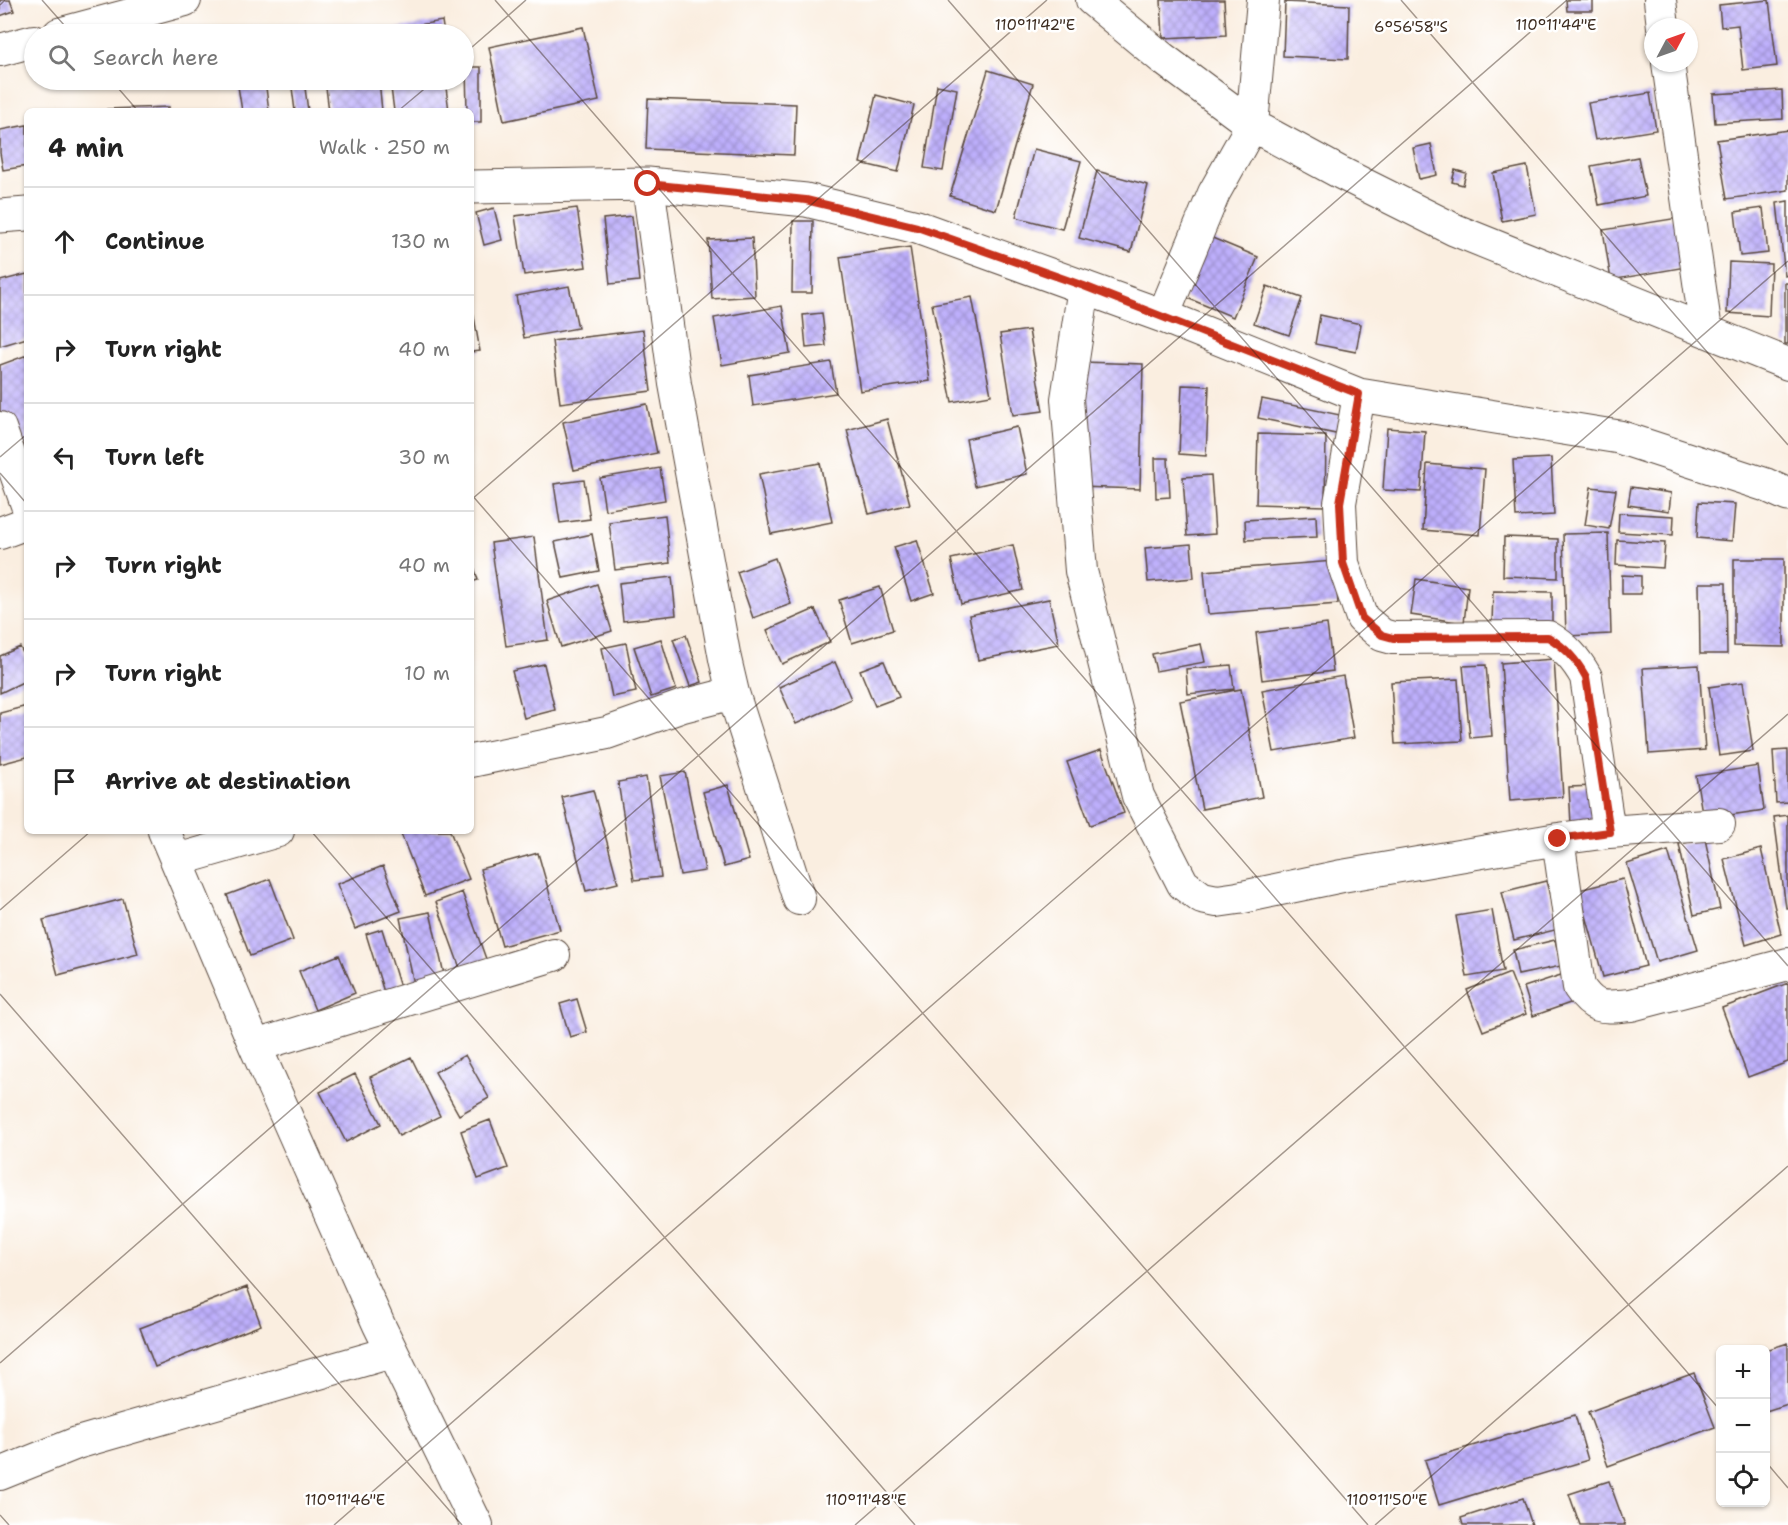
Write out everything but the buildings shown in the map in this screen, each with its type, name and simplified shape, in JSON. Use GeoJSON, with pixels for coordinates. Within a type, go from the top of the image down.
{"type":"FeatureCollection","features":[{"type":"Feature","properties":{"kind":"main road"},"geometry":{"type":"LineString","coordinates":[[474,187],[648,184],[806,200],[917,227],[1164,316],[1359,394],[1619,437],[1767,485],[1788,495]]}},
{"type":"Feature","properties":{"kind":"main road"},"geometry":{"type":"LineString","coordinates":[[0,216],[24,214]]}},
{"type":"Feature","properties":{"kind":"street"},"geometry":{"type":"LineString","coordinates":[[96,24],[185,0]]}},
{"type":"Feature","properties":{"kind":"street"},"geometry":{"type":"LineString","coordinates":[[1092,0],[1162,58],[1246,136],[1339,172],[1455,230],[1788,364]]}},
{"type":"Feature","properties":{"kind":"street"},"geometry":{"type":"LineString","coordinates":[[1164,316],[1214,193],[1246,136],[1263,0]]}},
{"type":"Feature","properties":{"kind":"street"},"geometry":{"type":"LineString","coordinates":[[1660,0],[1663,18]]}},
{"type":"Feature","properties":{"kind":"street"},"geometry":{"type":"LineString","coordinates":[[0,50],[24,44]]}},
{"type":"Feature","properties":{"kind":"street"},"geometry":{"type":"LineString","coordinates":[[1669,72],[1706,332]]}},
{"type":"Feature","properties":{"kind":"street"},"geometry":{"type":"LineString","coordinates":[[648,184],[675,384],[725,659],[733,693],[799,899]]}},
{"type":"Feature","properties":{"kind":"street"},"geometry":{"type":"LineString","coordinates":[[1084,286],[1067,399],[1081,572],[1138,796],[1183,884],[1202,898],[1217,901],[1342,876],[1558,839],[1610,832],[1719,824]]}},
{"type":"Feature","properties":{"kind":"street"},"geometry":{"type":"LineString","coordinates":[[1359,394],[1340,503],[1343,563],[1362,618],[1382,635],[1393,638],[1548,637],[1564,647],[1576,660],[1586,677],[1610,832]]}},
{"type":"Feature","properties":{"kind":"street"},"geometry":{"type":"LineString","coordinates":[[0,428],[24,496]]}},
{"type":"Feature","properties":{"kind":"street"},"geometry":{"type":"LineString","coordinates":[[0,533],[24,524]]}},
{"type":"Feature","properties":{"kind":"street"},"geometry":{"type":"LineString","coordinates":[[474,760],[607,733],[683,706],[733,693]]}},
{"type":"Feature","properties":{"kind":"street"},"geometry":{"type":"LineString","coordinates":[[165,834],[255,1046],[392,1352],[477,1525]]}},
{"type":"Feature","properties":{"kind":"street"},"geometry":{"type":"LineString","coordinates":[[177,860],[268,834]]}},
{"type":"Feature","properties":{"kind":"street"},"geometry":{"type":"LineString","coordinates":[[1558,839],[1579,987],[1593,1004],[1604,1007],[1630,1005],[1788,964]]}},
{"type":"Feature","properties":{"kind":"street"},"geometry":{"type":"LineString","coordinates":[[255,1046],[554,955]]}},
{"type":"Feature","properties":{"kind":"street"},"geometry":{"type":"LineString","coordinates":[[0,1474],[77,1443],[392,1352]]}},
{"type":"Feature","properties":{"kind":"route"},"geometry":{"type":"LineString","coordinates":[[648,184],[806,200],[917,227],[1164,316],[1359,394],[1340,503],[1343,563],[1362,618],[1382,635],[1393,638],[1548,637],[1564,647],[1576,660],[1586,677],[1610,832],[1558,839]]}}]}
